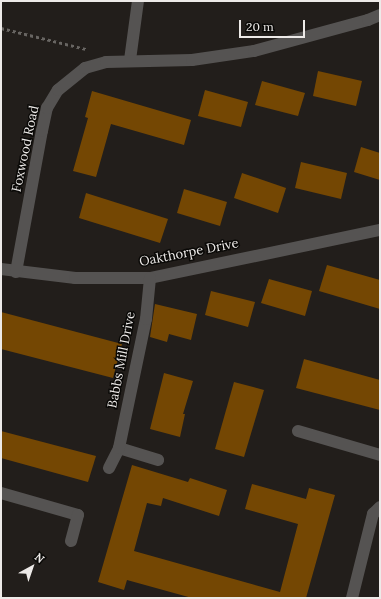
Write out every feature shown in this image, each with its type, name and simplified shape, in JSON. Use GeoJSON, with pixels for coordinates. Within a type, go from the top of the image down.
{"type":"FeatureCollection","features":[{"type":"Feature","properties":{"kind":"street"},"geometry":{"type":"LineString","coordinates":[[130,60],[138,1]]}},
{"type":"Feature","properties":{"kind":"street","name":"Foxwood Road"},"geometry":{"type":"LineString","coordinates":[[16,272],[42,131],[48,108],[58,90],[85,68],[106,62],[130,60],[192,60],[254,51],[368,20],[380,15]]}},
{"type":"Feature","properties":{"kind":"street","name":"Oakthorpe Drive"},"geometry":{"type":"LineString","coordinates":[[1,269],[75,278],[150,278],[380,230]]}},
{"type":"Feature","properties":{"kind":"street","name":"Babbs Mill Drive"},"geometry":{"type":"LineString","coordinates":[[109,468],[119,448],[146,319],[150,278]]}},
{"type":"Feature","properties":{"kind":"street"},"geometry":{"type":"LineString","coordinates":[[298,431],[380,455]]}},
{"type":"Feature","properties":{"kind":"street"},"geometry":{"type":"LineString","coordinates":[[119,448],[158,460]]}},
{"type":"Feature","properties":{"kind":"street"},"geometry":{"type":"LineString","coordinates":[[1,493],[78,515],[70,541]]}},
{"type":"Feature","properties":{"kind":"street"},"geometry":{"type":"LineString","coordinates":[[352,598],[373,514],[380,507]]}},
{"type":"Feature","properties":{"kind":"path"},"geometry":{"type":"LineString","coordinates":[[1,28],[92,51]]}},
{"type":"Feature","properties":{"kind":"building"},"geometry":{"type":"Polygon","coordinates":[[[318,71],[362,81],[356,106],[313,96],[318,71]]]}},
{"type":"Feature","properties":{"kind":"building"},"geometry":{"type":"Polygon","coordinates":[[[262,81],[305,93],[298,116],[255,105],[262,81]]]}},
{"type":"Feature","properties":{"kind":"building"},"geometry":{"type":"Polygon","coordinates":[[[205,90],[248,102],[241,127],[198,116],[205,90]]]}},
{"type":"Feature","properties":{"kind":"building"},"geometry":{"type":"Polygon","coordinates":[[[92,91],[191,120],[184,145],[111,124],[96,177],[73,171],[88,118],[85,117],[92,91]]]}},
{"type":"Feature","properties":{"kind":"building"},"geometry":{"type":"Polygon","coordinates":[[[361,147],[380,153],[380,180],[354,172],[361,147]]]}},
{"type":"Feature","properties":{"kind":"building"},"geometry":{"type":"Polygon","coordinates":[[[301,162],[347,173],[341,199],[295,188],[301,162]]]}},
{"type":"Feature","properties":{"kind":"building"},"geometry":{"type":"Polygon","coordinates":[[[242,173],[286,188],[278,213],[234,198],[242,173]]]}},
{"type":"Feature","properties":{"kind":"building"},"geometry":{"type":"Polygon","coordinates":[[[184,189],[227,202],[220,226],[177,213],[184,189]]]}},
{"type":"Feature","properties":{"kind":"building"},"geometry":{"type":"Polygon","coordinates":[[[86,193],[168,219],[160,243],[79,218],[86,193]]]}},
{"type":"Feature","properties":{"kind":"building"},"geometry":{"type":"Polygon","coordinates":[[[327,265],[380,280],[380,309],[319,291],[327,265]]]}},
{"type":"Feature","properties":{"kind":"building"},"geometry":{"type":"Polygon","coordinates":[[[269,279],[312,291],[305,316],[261,303],[269,279]]]}},
{"type":"Feature","properties":{"kind":"building"},"geometry":{"type":"Polygon","coordinates":[[[211,291],[255,302],[248,327],[205,315],[211,291]]]}},
{"type":"Feature","properties":{"kind":"building"},"geometry":{"type":"Polygon","coordinates":[[[155,304],[197,314],[191,340],[169,334],[167,342],[150,337],[155,304]]]}},
{"type":"Feature","properties":{"kind":"building"},"geometry":{"type":"Polygon","coordinates":[[[1,312],[122,344],[113,378],[1,349],[1,312]]]}},
{"type":"Feature","properties":{"kind":"building"},"geometry":{"type":"Polygon","coordinates":[[[304,359],[380,380],[380,410],[296,388],[304,359]]]}},
{"type":"Feature","properties":{"kind":"building"},"geometry":{"type":"Polygon","coordinates":[[[164,373],[193,381],[183,414],[185,414],[180,437],[150,429],[164,373]]]}},
{"type":"Feature","properties":{"kind":"building"},"geometry":{"type":"Polygon","coordinates":[[[234,382],[264,390],[244,457],[215,449],[234,382]]]}},
{"type":"Feature","properties":{"kind":"building"},"geometry":{"type":"Polygon","coordinates":[[[1,431],[96,456],[88,482],[1,458],[1,431]]]}},
{"type":"Feature","properties":{"kind":"building"},"geometry":{"type":"Polygon","coordinates":[[[132,465],[188,482],[190,478],[227,490],[219,516],[163,498],[161,506],[147,503],[134,551],[280,592],[298,524],[245,509],[252,484],[306,499],[309,488],[335,495],[306,598],[192,598],[127,580],[124,590],[98,582],[132,465]]]}}]}
